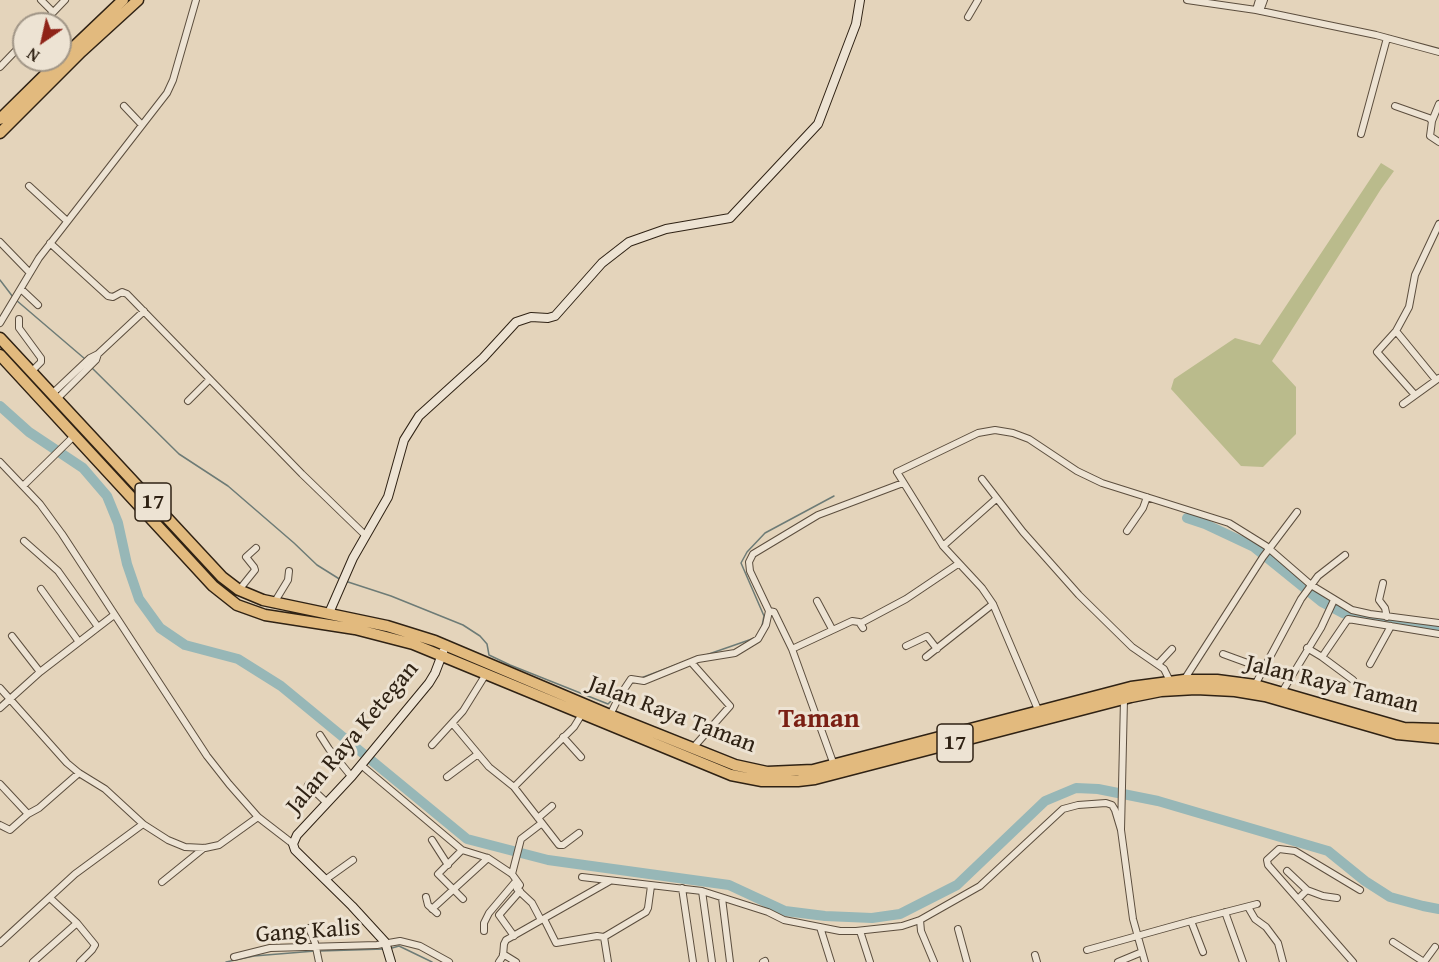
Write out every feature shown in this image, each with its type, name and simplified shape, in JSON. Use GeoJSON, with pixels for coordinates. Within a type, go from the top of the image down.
{"type":"FeatureCollection","features":[{"type":"Feature","properties":{"kind":"highway"},"geometry":{"type":"LineString","coordinates":[[72,49],[123,0]]}},
{"type":"Feature","properties":{"kind":"highway"},"geometry":{"type":"LineString","coordinates":[[0,133],[81,52],[138,0]]}},
{"type":"Feature","properties":{"kind":"highway"},"geometry":{"type":"LineString","coordinates":[[0,119],[48,72]]}},
{"type":"Feature","properties":{"kind":"highway","name":"Jalan Raya Taman"},"geometry":{"type":"LineString","coordinates":[[0,338],[222,577],[239,590],[274,603],[387,626],[582,714],[716,770],[748,779],[803,781],[852,771],[1124,699],[1173,690],[1235,691],[1265,696],[1397,734],[1439,738]]}},
{"type":"Feature","properties":{"kind":"highway","name":"Jalan Raya Taman"},"geometry":{"type":"LineString","coordinates":[[0,355],[72,437],[213,586],[237,605],[265,615],[355,629],[439,648]]}},
{"type":"Feature","properties":{"kind":"highway","name":"Jalan Raya Taman"},"geometry":{"type":"LineString","coordinates":[[482,667],[735,765],[767,772],[798,772],[834,766],[1131,687],[1184,680],[1217,680],[1255,685],[1404,728],[1439,729]]}},
{"type":"Feature","properties":{"kind":"street"},"geometry":{"type":"LineString","coordinates":[[41,0],[53,12],[65,0]]}},
{"type":"Feature","properties":{"kind":"street"},"geometry":{"type":"LineString","coordinates":[[0,322],[50,243],[161,102],[173,80],[196,0]]}},
{"type":"Feature","properties":{"kind":"street"},"geometry":{"type":"LineString","coordinates":[[329,613],[365,535],[388,497],[404,440],[418,416],[483,358],[516,322],[531,317],[555,316],[602,263],[630,242],[666,229],[730,218],[818,124],[856,24],[860,0]]}},
{"type":"Feature","properties":{"kind":"street"},"geometry":{"type":"LineString","coordinates":[[968,17],[978,0]]}},
{"type":"Feature","properties":{"kind":"street"},"geometry":{"type":"LineString","coordinates":[[1186,0],[1258,11],[1387,38],[1439,52]]}},
{"type":"Feature","properties":{"kind":"street"},"geometry":{"type":"LineString","coordinates":[[1258,11],[1259,0]]}},
{"type":"Feature","properties":{"kind":"street"},"geometry":{"type":"LineString","coordinates":[[1258,11],[1264,0]]}},
{"type":"Feature","properties":{"kind":"street"},"geometry":{"type":"LineString","coordinates":[[1361,134],[1387,38]]}},
{"type":"Feature","properties":{"kind":"street"},"geometry":{"type":"LineString","coordinates":[[0,67],[12,54]]}},
{"type":"Feature","properties":{"kind":"street"},"geometry":{"type":"LineString","coordinates":[[1439,104],[1432,121],[1430,136],[1439,142]]}},
{"type":"Feature","properties":{"kind":"street"},"geometry":{"type":"LineString","coordinates":[[123,106],[142,125]]}},
{"type":"Feature","properties":{"kind":"street"},"geometry":{"type":"LineString","coordinates":[[1395,106],[1424,115],[1432,121]]}},
{"type":"Feature","properties":{"kind":"street"},"geometry":{"type":"LineString","coordinates":[[29,186],[67,221]]}},
{"type":"Feature","properties":{"kind":"street"},"geometry":{"type":"LineString","coordinates":[[1415,395],[1377,352],[1396,331],[1409,307],[1414,275],[1439,224]]}},
{"type":"Feature","properties":{"kind":"street"},"geometry":{"type":"LineString","coordinates":[[0,242],[30,273]]}},
{"type":"Feature","properties":{"kind":"street"},"geometry":{"type":"LineString","coordinates":[[50,243],[108,296],[113,297],[124,292],[365,535]]}},
{"type":"Feature","properties":{"kind":"street"},"geometry":{"type":"LineString","coordinates":[[19,292],[38,305]]}},
{"type":"Feature","properties":{"kind":"street"},"geometry":{"type":"LineString","coordinates":[[55,396],[144,311]]}},
{"type":"Feature","properties":{"kind":"street"},"geometry":{"type":"LineString","coordinates":[[19,318],[19,328],[41,358],[41,362],[32,372]]}},
{"type":"Feature","properties":{"kind":"street"},"geometry":{"type":"LineString","coordinates":[[1396,331],[1437,379],[1403,404]]}},
{"type":"Feature","properties":{"kind":"street"},"geometry":{"type":"LineString","coordinates":[[188,401],[209,380]]}},
{"type":"Feature","properties":{"kind":"street"},"geometry":{"type":"LineString","coordinates":[[1039,712],[993,603],[943,546],[901,479],[898,470],[978,433],[995,430],[1013,433],[1029,439],[1088,477],[1145,503],[1229,523],[1308,588],[1332,604],[1360,612],[1388,616],[1439,634]]}},
{"type":"Feature","properties":{"kind":"street"},"geometry":{"type":"LineString","coordinates":[[23,486],[72,437]]}},
{"type":"Feature","properties":{"kind":"street"},"geometry":{"type":"LineString","coordinates":[[0,462],[40,504],[62,534],[207,756],[258,817],[292,844]]}},
{"type":"Feature","properties":{"kind":"street"},"geometry":{"type":"LineString","coordinates":[[610,715],[628,681],[644,681],[691,662],[735,652],[754,642],[761,635],[769,611],[750,571],[749,562],[753,554],[818,515],[901,479]]}},
{"type":"Feature","properties":{"kind":"street"},"geometry":{"type":"LineString","coordinates":[[982,479],[996,499],[1079,595],[1132,647],[1158,664],[1170,681]]}},
{"type":"Feature","properties":{"kind":"street"},"geometry":{"type":"LineString","coordinates":[[943,546],[996,499]]}},
{"type":"Feature","properties":{"kind":"street"},"geometry":{"type":"LineString","coordinates":[[1127,531],[1145,503]]}},
{"type":"Feature","properties":{"kind":"street"},"geometry":{"type":"LineString","coordinates":[[1184,680],[1266,554],[1297,512]]}},
{"type":"Feature","properties":{"kind":"street"},"geometry":{"type":"LineString","coordinates":[[24,541],[58,572],[98,627]]}},
{"type":"Feature","properties":{"kind":"street"},"geometry":{"type":"LineString","coordinates":[[239,590],[255,570],[246,557],[256,549]]}},
{"type":"Feature","properties":{"kind":"street"},"geometry":{"type":"LineString","coordinates":[[1255,685],[1308,588],[1326,569],[1345,555]]}},
{"type":"Feature","properties":{"kind":"street"},"geometry":{"type":"LineString","coordinates":[[792,649],[852,621],[862,625],[958,564]]}},
{"type":"Feature","properties":{"kind":"street"},"geometry":{"type":"LineString","coordinates":[[274,603],[288,580],[289,571]]}},
{"type":"Feature","properties":{"kind":"street"},"geometry":{"type":"LineString","coordinates":[[1383,583],[1379,600],[1388,616]]}},
{"type":"Feature","properties":{"kind":"street"},"geometry":{"type":"LineString","coordinates":[[41,589],[79,642]]}},
{"type":"Feature","properties":{"kind":"street"},"geometry":{"type":"LineString","coordinates":[[817,601],[832,629]]}},
{"type":"Feature","properties":{"kind":"street"},"geometry":{"type":"LineString","coordinates":[[926,657],[993,603]]}},
{"type":"Feature","properties":{"kind":"street"},"geometry":{"type":"LineString","coordinates":[[1282,692],[1321,628],[1332,604]]}},
{"type":"Feature","properties":{"kind":"street"},"geometry":{"type":"LineString","coordinates":[[769,611],[774,612],[792,649],[834,766]]}},
{"type":"Feature","properties":{"kind":"street"},"geometry":{"type":"LineString","coordinates":[[0,708],[40,672],[114,615]]}},
{"type":"Feature","properties":{"kind":"street"},"geometry":{"type":"LineString","coordinates":[[1322,657],[1348,619],[1391,626],[1421,626],[1439,623]]}},
{"type":"Feature","properties":{"kind":"street"},"geometry":{"type":"LineString","coordinates":[[1370,664],[1391,626]]}},
{"type":"Feature","properties":{"kind":"street"},"geometry":{"type":"LineString","coordinates":[[12,636],[40,672]]}},
{"type":"Feature","properties":{"kind":"street"},"geometry":{"type":"LineString","coordinates":[[906,646],[927,636],[937,649]]}},
{"type":"Feature","properties":{"kind":"street","name":"Jalan Raya Ketegan"},"geometry":{"type":"LineString","coordinates":[[387,948],[292,844],[297,835],[357,770],[429,683],[435,673],[439,648]]}},
{"type":"Feature","properties":{"kind":"street"},"geometry":{"type":"LineString","coordinates":[[1307,648],[1353,680]]}},
{"type":"Feature","properties":{"kind":"street"},"geometry":{"type":"LineString","coordinates":[[1158,664],[1172,649]]}},
{"type":"Feature","properties":{"kind":"street"},"geometry":{"type":"LineString","coordinates":[[1223,654],[1264,669]]}},
{"type":"Feature","properties":{"kind":"street"},"geometry":{"type":"LineString","coordinates":[[691,662],[730,706],[692,749]]}},
{"type":"Feature","properties":{"kind":"street"},"geometry":{"type":"LineString","coordinates":[[432,745],[453,724],[482,667]]}},
{"type":"Feature","properties":{"kind":"street"},"geometry":{"type":"LineString","coordinates":[[0,688],[67,763],[105,789],[153,832],[185,847],[205,848],[219,845],[258,817]]}},
{"type":"Feature","properties":{"kind":"street"},"geometry":{"type":"LineString","coordinates":[[1118,962],[1143,956],[1128,888],[1121,830],[1124,699]]}},
{"type":"Feature","properties":{"kind":"street"},"geometry":{"type":"LineString","coordinates":[[514,787],[574,727],[582,714]]}},
{"type":"Feature","properties":{"kind":"street"},"geometry":{"type":"LineString","coordinates":[[453,724],[489,768],[514,787],[561,845],[579,833]]}},
{"type":"Feature","properties":{"kind":"street"},"geometry":{"type":"LineString","coordinates":[[320,735],[329,749],[402,799],[462,850],[488,858],[512,874],[520,885],[517,889],[532,903],[556,943],[597,936],[604,937],[646,912],[651,886]]}},
{"type":"Feature","properties":{"kind":"street"},"geometry":{"type":"LineString","coordinates":[[563,737],[581,757]]}},
{"type":"Feature","properties":{"kind":"street"},"geometry":{"type":"LineString","coordinates":[[447,777],[478,754]]}},
{"type":"Feature","properties":{"kind":"street"},"geometry":{"type":"LineString","coordinates":[[0,825],[10,830],[79,773]]}},
{"type":"Feature","properties":{"kind":"street"},"geometry":{"type":"LineString","coordinates":[[0,784],[28,814]]}},
{"type":"Feature","properties":{"kind":"street"},"geometry":{"type":"LineString","coordinates":[[308,785],[327,803]]}},
{"type":"Feature","properties":{"kind":"street"},"geometry":{"type":"LineString","coordinates":[[582,877],[702,891],[768,912],[784,920],[840,931],[860,931],[903,926],[920,920],[980,886],[1063,809],[1078,805],[1106,803],[1112,805],[1121,830]]}},
{"type":"Feature","properties":{"kind":"street"},"geometry":{"type":"LineString","coordinates":[[512,874],[522,836],[540,821],[552,806]]}},
{"type":"Feature","properties":{"kind":"street"},"geometry":{"type":"LineString","coordinates":[[0,942],[84,867],[143,824]]}},
{"type":"Feature","properties":{"kind":"street"},"geometry":{"type":"LineString","coordinates":[[437,850],[447,839]]}},
{"type":"Feature","properties":{"kind":"street"},"geometry":{"type":"LineString","coordinates":[[432,840],[448,865]]}},
{"type":"Feature","properties":{"kind":"street"},"geometry":{"type":"LineString","coordinates":[[162,882],[205,848]]}},
{"type":"Feature","properties":{"kind":"street"},"geometry":{"type":"LineString","coordinates":[[1341,962],[1351,960],[1266,862],[1279,849],[1286,849],[1303,855],[1360,890]]}},
{"type":"Feature","properties":{"kind":"street"},"geometry":{"type":"LineString","coordinates":[[462,850],[435,875],[463,899]]}},
{"type":"Feature","properties":{"kind":"street"},"geometry":{"type":"LineString","coordinates":[[426,897],[428,905],[435,911],[488,858]]}},
{"type":"Feature","properties":{"kind":"street"},"geometry":{"type":"LineString","coordinates":[[325,880],[353,860]]}},
{"type":"Feature","properties":{"kind":"street"},"geometry":{"type":"LineString","coordinates":[[479,867],[485,872]]}},
{"type":"Feature","properties":{"kind":"street"},"geometry":{"type":"LineString","coordinates":[[1287,871],[1307,890],[1337,898]]}},
{"type":"Feature","properties":{"kind":"street"},"geometry":{"type":"LineString","coordinates":[[499,962],[514,936],[610,880]]}},
{"type":"Feature","properties":{"kind":"street"},"geometry":{"type":"LineString","coordinates":[[484,931],[484,923],[489,913],[516,881]]}},
{"type":"Feature","properties":{"kind":"street"},"geometry":{"type":"LineString","coordinates":[[682,888],[693,962]]}},
{"type":"Feature","properties":{"kind":"street"},"geometry":{"type":"LineString","coordinates":[[1298,899],[1307,890]]}},
{"type":"Feature","properties":{"kind":"street"},"geometry":{"type":"LineString","coordinates":[[514,936],[499,915],[520,891]]}},
{"type":"Feature","properties":{"kind":"street"},"geometry":{"type":"LineString","coordinates":[[702,891],[712,962]]}},
{"type":"Feature","properties":{"kind":"street"},"geometry":{"type":"LineString","coordinates":[[50,898],[77,923],[95,945],[80,962]]}},
{"type":"Feature","properties":{"kind":"street"},"geometry":{"type":"LineString","coordinates":[[722,898],[730,962]]}},
{"type":"Feature","properties":{"kind":"street"},"geometry":{"type":"LineString","coordinates":[[1087,951],[1257,904]]}},
{"type":"Feature","properties":{"kind":"street"},"geometry":{"type":"LineString","coordinates":[[1248,907],[1255,919],[1266,927],[1278,943],[1283,962]]}},
{"type":"Feature","properties":{"kind":"street"},"geometry":{"type":"LineString","coordinates":[[1225,912],[1243,962]]}},
{"type":"Feature","properties":{"kind":"street"},"geometry":{"type":"LineString","coordinates":[[920,920],[921,931],[934,962]]}},
{"type":"Feature","properties":{"kind":"street"},"geometry":{"type":"LineString","coordinates":[[1191,921],[1203,952]]}},
{"type":"Feature","properties":{"kind":"street"},"geometry":{"type":"LineString","coordinates":[[33,962],[77,923]]}},
{"type":"Feature","properties":{"kind":"street"},"geometry":{"type":"LineString","coordinates":[[820,927],[831,962]]}},
{"type":"Feature","properties":{"kind":"street"},"geometry":{"type":"LineString","coordinates":[[309,928],[318,954]]}},
{"type":"Feature","properties":{"kind":"street"},"geometry":{"type":"LineString","coordinates":[[958,929],[967,962]]}},
{"type":"Feature","properties":{"kind":"street"},"geometry":{"type":"LineString","coordinates":[[860,931],[870,962]]}},
{"type":"Feature","properties":{"kind":"street"},"geometry":{"type":"LineString","coordinates":[[604,937],[608,962]]}},
{"type":"Feature","properties":{"kind":"street","name":"Gang Kalis"},"geometry":{"type":"LineString","coordinates":[[234,957],[270,948],[318,954],[387,948],[394,941],[411,943],[449,962]]}},
{"type":"Feature","properties":{"kind":"street"},"geometry":{"type":"LineString","coordinates":[[1393,942],[1424,962],[1435,947]]}},
{"type":"Feature","properties":{"kind":"street"},"geometry":{"type":"LineString","coordinates":[[387,948],[391,962]]}},
{"type":"Feature","properties":{"kind":"street"},"geometry":{"type":"LineString","coordinates":[[505,952],[516,962]]}},
{"type":"Feature","properties":{"kind":"green space"},"geometry":{"type":"Polygon","coordinates":[[[1381,163],[1394,171],[1272,361],[1296,387],[1296,434],[1263,467],[1241,466],[1171,389],[1174,379],[1235,338],[1260,345],[1381,163]]]}},
{"type":"Feature","properties":{"kind":"waterway"},"geometry":{"type":"LineString","coordinates":[[0,280],[13,297]]}},
{"type":"Feature","properties":{"kind":"waterway"},"geometry":{"type":"LineString","coordinates":[[16,300],[85,359]]}},
{"type":"Feature","properties":{"kind":"waterway"},"geometry":{"type":"LineString","coordinates":[[92,368],[179,454],[228,486],[317,565],[341,580]]}},
{"type":"Feature","properties":{"kind":"waterway"},"geometry":{"type":"LineString","coordinates":[[0,406],[29,432],[83,468],[107,496],[118,523],[127,564],[139,599],[160,628],[185,645],[238,659],[281,686],[467,839],[548,860],[729,885],[785,911],[872,918],[900,914],[957,885],[1045,801],[1076,788],[1098,789],[1158,801],[1328,851],[1365,881],[1390,897],[1439,909]]}},
{"type":"Feature","properties":{"kind":"waterway"},"geometry":{"type":"LineString","coordinates":[[762,626],[764,616],[741,563],[747,552],[765,533],[834,496]]}},
{"type":"Feature","properties":{"kind":"waterway"},"geometry":{"type":"LineString","coordinates":[[1187,518],[1254,547],[1322,602],[1343,613],[1357,618],[1439,628]]}},
{"type":"Feature","properties":{"kind":"waterway"},"geometry":{"type":"LineString","coordinates":[[345,581],[391,596],[463,625],[480,636],[487,644],[489,655],[510,665],[608,704],[618,694]]}},
{"type":"Feature","properties":{"kind":"waterway"},"geometry":{"type":"LineString","coordinates":[[706,655],[752,639]]}},
{"type":"Feature","properties":{"kind":"waterway"},"geometry":{"type":"LineString","coordinates":[[641,678],[681,663]]}},
{"type":"Feature","properties":{"kind":"waterway"},"geometry":{"type":"LineString","coordinates":[[392,948],[399,946],[432,962]]}},
{"type":"Feature","properties":{"kind":"waterway"},"geometry":{"type":"LineString","coordinates":[[320,951],[384,949]]}},
{"type":"Feature","properties":{"kind":"waterway"},"geometry":{"type":"LineString","coordinates":[[226,962],[254,956],[315,951]]}},
{"type":"Feature","properties":{"kind":"district","name":"Taman"},"geometry":{"type":"Point","coordinates":[819,720]}}]}
